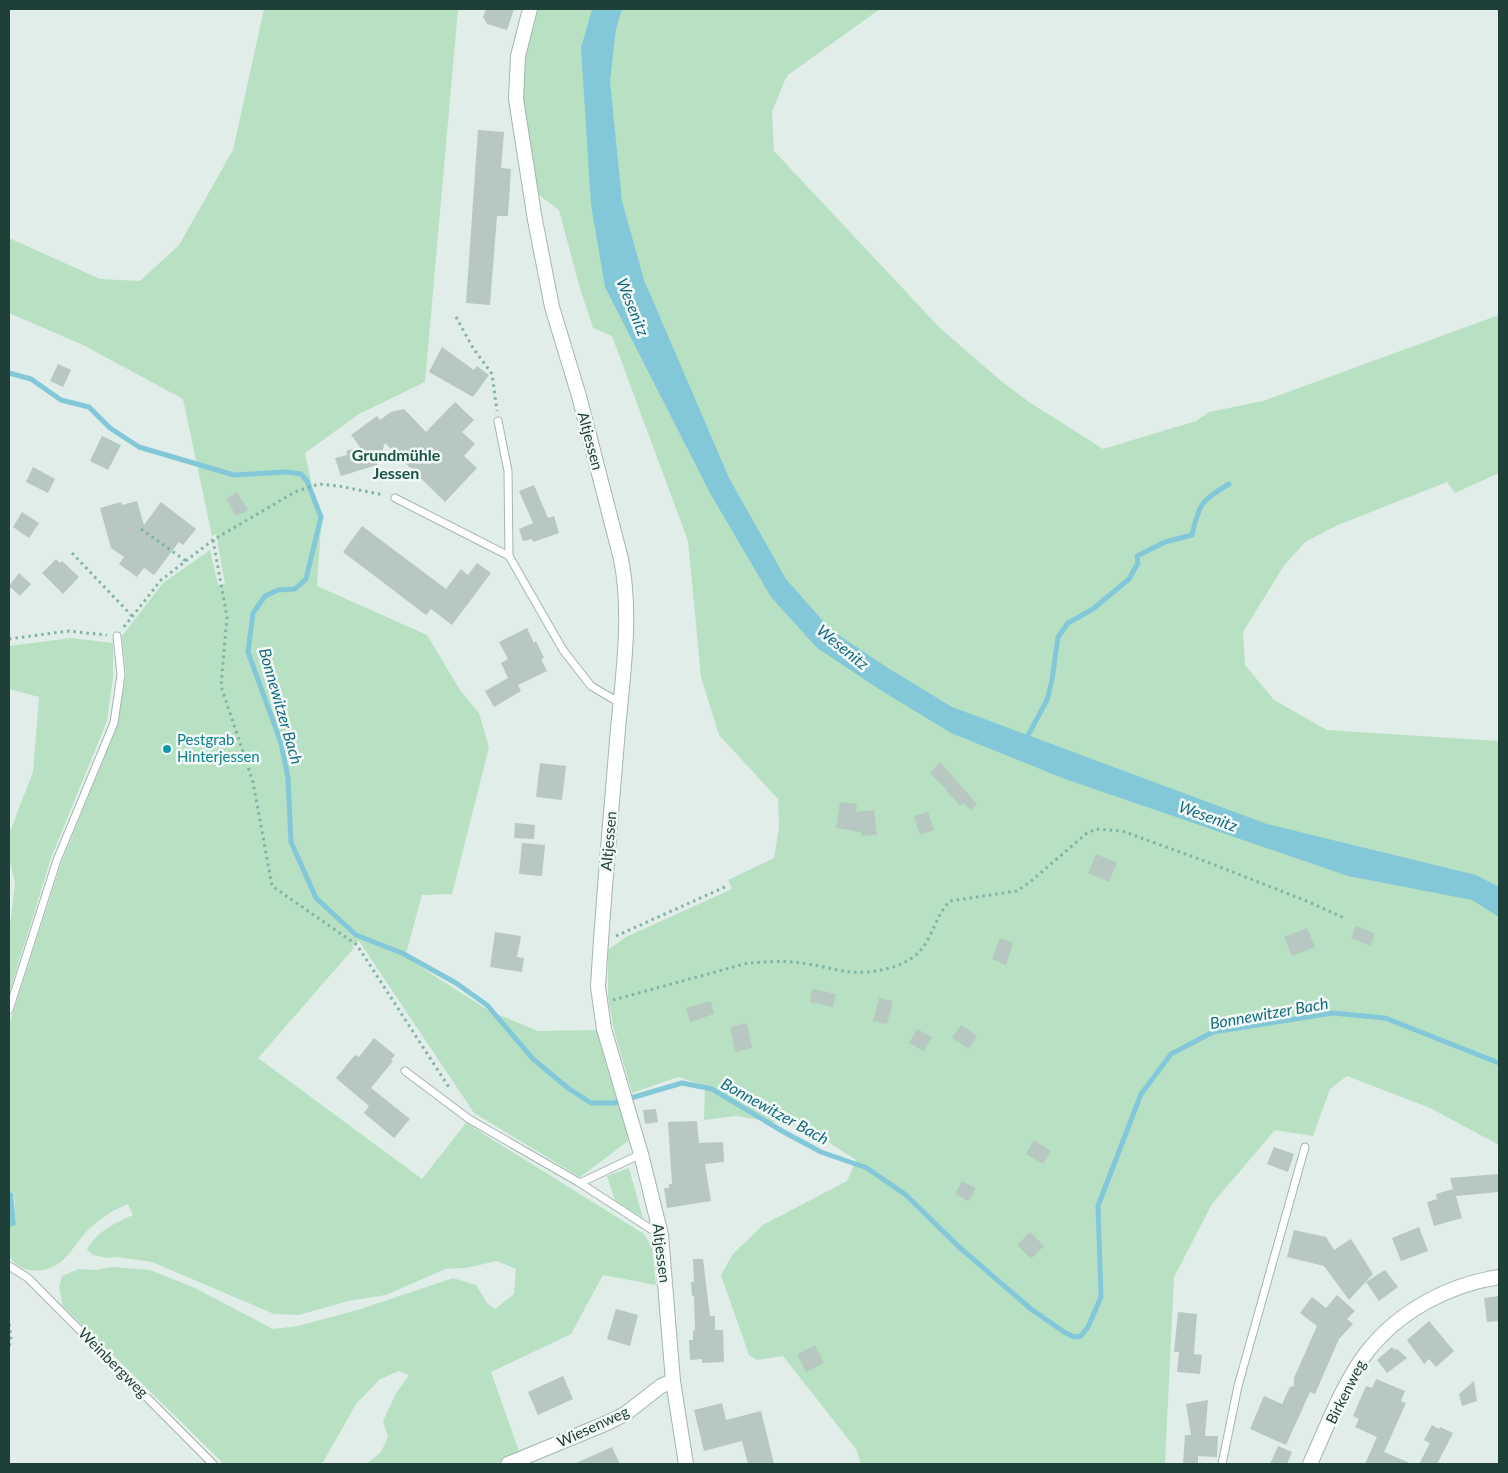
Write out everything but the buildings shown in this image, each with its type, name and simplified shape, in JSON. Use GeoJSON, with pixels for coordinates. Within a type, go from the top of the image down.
{"type":"FeatureCollection","features":[{"type":"Feature","properties":{"kind":"street","name":"Altjessen"},"geometry":{"type":"LineString","coordinates":[[530,9],[518,56],[516,99],[535,220],[552,307],[622,559],[626,584],[626,615],[620,703],[598,986],[604,1029],[641,1154],[661,1235],[673,1381],[686,1464]]}},
{"type":"Feature","properties":{"kind":"street","name":"Birkenweg"},"geometry":{"type":"LineString","coordinates":[[1310,1464],[1348,1381],[1366,1353],[1386,1330],[1409,1312],[1459,1287],[1499,1277]]}},
{"type":"Feature","properties":{"kind":"street","name":"Wiesenweg"},"geometry":{"type":"LineString","coordinates":[[508,1464],[625,1414],[661,1386],[673,1381]]}},
{"type":"Feature","properties":{"kind":"lane"},"geometry":{"type":"LineString","coordinates":[[498,421],[508,471],[509,556],[563,650],[591,686],[620,703]]}},
{"type":"Feature","properties":{"kind":"lane"},"geometry":{"type":"LineString","coordinates":[[395,498],[509,556]]}},
{"type":"Feature","properties":{"kind":"lane"},"geometry":{"type":"LineString","coordinates":[[9,1010],[57,860],[114,723],[122,675],[117,636]]}},
{"type":"Feature","properties":{"kind":"lane"},"geometry":{"type":"LineString","coordinates":[[405,1072],[469,1119],[580,1183],[661,1235]]}},
{"type":"Feature","properties":{"kind":"lane"},"geometry":{"type":"LineString","coordinates":[[1222,1464],[1238,1386],[1305,1147]]}},
{"type":"Feature","properties":{"kind":"lane"},"geometry":{"type":"LineString","coordinates":[[580,1183],[641,1154]]}},
{"type":"Feature","properties":{"kind":"lane","name":"Weinbergweg"},"geometry":{"type":"LineString","coordinates":[[9,1266],[28,1278],[214,1464]]}},
{"type":"Feature","properties":{"kind":"path"},"geometry":{"type":"LineString","coordinates":[[456,317],[473,348],[492,374],[498,421]]}},
{"type":"Feature","properties":{"kind":"path"},"geometry":{"type":"LineString","coordinates":[[9,639],[68,631],[117,636],[161,580],[213,540],[295,492],[319,484],[339,486],[395,498]]}},
{"type":"Feature","properties":{"kind":"path"},"geometry":{"type":"LineString","coordinates":[[141,529],[186,561]]}},
{"type":"Feature","properties":{"kind":"path"},"geometry":{"type":"LineString","coordinates":[[213,540],[227,617],[221,686],[253,782],[272,886],[357,945],[453,1094]]}},
{"type":"Feature","properties":{"kind":"path"},"geometry":{"type":"LineString","coordinates":[[72,552],[132,616]]}},
{"type":"Feature","properties":{"kind":"path"},"geometry":{"type":"LineString","coordinates":[[601,1004],[748,963],[768,961],[800,963],[852,972],[891,969],[917,954],[927,942],[943,908],[950,901],[1017,891],[1087,834],[1096,829],[1122,831],[1210,863],[1309,902],[1344,918]]}},
{"type":"Feature","properties":{"kind":"path"},"geometry":{"type":"LineString","coordinates":[[600,944],[727,886]]}},
{"type":"Feature","properties":{"kind":"path"},"geometry":{"type":"LineString","coordinates":[[9,1324],[11,1336],[9,1349]]}},
{"type":"Feature","properties":{"kind":"green space"},"geometry":{"type":"Polygon","coordinates":[[[264,9],[458,9],[425,382],[359,414],[305,453],[321,527],[317,586],[427,635],[460,690],[479,713],[489,747],[452,894],[422,895],[405,957],[488,1010],[538,1031],[597,1030],[632,1138],[580,1177],[474,1113],[359,941],[352,945],[354,948],[258,1058],[422,1179],[466,1123],[644,1234],[652,1247],[656,1285],[603,1275],[571,1334],[491,1372],[520,1454],[495,1464],[366,1464],[381,1452],[388,1437],[383,1421],[395,1395],[409,1375],[399,1371],[380,1379],[356,1404],[322,1464],[224,1464],[63,1306],[59,1287],[62,1276],[79,1269],[96,1270],[112,1267],[150,1270],[193,1287],[273,1329],[298,1326],[361,1309],[453,1278],[476,1285],[487,1303],[495,1309],[514,1294],[516,1269],[497,1261],[466,1268],[445,1269],[386,1295],[348,1301],[299,1315],[274,1314],[152,1262],[93,1255],[87,1250],[101,1233],[133,1215],[128,1204],[111,1212],[95,1223],[64,1259],[48,1269],[29,1270],[17,1265],[9,1257],[9,1227],[16,1225],[14,1193],[9,1192],[9,1025],[61,864],[117,726],[126,675],[122,636],[163,583],[210,550],[218,585],[225,584],[216,534],[212,536],[183,399],[83,345],[9,313],[9,238],[100,279],[140,281],[179,245],[233,150],[264,9]]]}},
{"type":"Feature","properties":{"kind":"green space"},"geometry":{"type":"Polygon","coordinates":[[[537,9],[880,9],[788,75],[772,112],[774,151],[940,328],[1001,381],[1029,402],[1103,449],[1196,421],[1209,412],[1263,401],[1499,315],[1499,473],[1455,493],[1447,482],[1338,525],[1305,542],[1283,567],[1243,632],[1245,665],[1274,700],[1327,730],[1499,741],[1499,1145],[1430,1108],[1347,1076],[1330,1089],[1313,1136],[1275,1130],[1212,1204],[1174,1277],[1165,1464],[861,1464],[856,1449],[783,1356],[757,1360],[749,1355],[721,1275],[733,1254],[763,1225],[847,1181],[856,1160],[805,1127],[736,1116],[704,1120],[705,1086],[678,1077],[632,1093],[614,1030],[608,998],[608,950],[626,937],[732,889],[728,880],[774,858],[779,827],[778,799],[719,735],[701,677],[688,541],[612,336],[593,328],[579,285],[559,210],[539,195],[523,99],[524,59],[537,9]]]}},
{"type":"Feature","properties":{"kind":"green space"},"geometry":{"type":"Polygon","coordinates":[[[71,638],[113,643],[113,677],[107,721],[51,858],[9,994],[9,935],[15,883],[9,858],[9,834],[33,772],[39,697],[9,689],[9,646],[71,638]]]}},
{"type":"Feature","properties":{"kind":"green space"},"geometry":{"type":"Polygon","coordinates":[[[629,1168],[643,1218],[615,1200],[607,1176],[629,1168]]]}},
{"type":"Feature","properties":{"kind":"water","name":"Wesenitz"},"geometry":{"type":"Polygon","coordinates":[[[592,9],[622,9],[616,29],[610,81],[622,201],[644,280],[729,478],[786,579],[831,630],[952,707],[1267,824],[1476,875],[1499,887],[1499,917],[1472,900],[1348,876],[1065,779],[951,733],[817,648],[771,597],[710,493],[605,287],[591,205],[581,48],[592,9]]]}},
{"type":"Feature","properties":{"kind":"water"},"geometry":{"type":"Polygon","coordinates":[[[9,1192],[13,1193],[16,1225],[9,1227],[9,1192]]]}},
{"type":"Feature","properties":{"kind":"waterway","name":"Bonnewitzer Bach"},"geometry":{"type":"LineString","coordinates":[[9,373],[31,379],[61,400],[89,407],[110,428],[139,447],[234,475],[287,472],[301,474],[307,481],[321,517],[306,579],[295,589],[278,590],[265,596],[253,613],[248,652],[281,743],[288,778],[291,842],[316,898],[356,935],[402,953],[456,983],[487,1005],[533,1059],[568,1088],[591,1103],[614,1103],[682,1083],[712,1089],[821,1152],[867,1168],[906,1195],[959,1247],[1031,1309],[1074,1337],[1081,1336],[1088,1327],[1101,1297],[1098,1206],[1141,1094],[1171,1054],[1213,1032],[1333,1013],[1385,1018],[1499,1063]]}},
{"type":"Feature","properties":{"kind":"waterway"},"geometry":{"type":"LineString","coordinates":[[1025,741],[1047,700],[1058,637],[1068,623],[1093,609],[1129,579],[1138,563],[1137,556],[1165,542],[1192,535],[1203,503],[1229,484]]}},
{"type":"Feature","properties":{"kind":"place","name":"Pestgrab Hinterjessen"},"geometry":{"type":"Point","coordinates":[167,749]}},
{"type":"Feature","properties":{"kind":"district","name":"Grundmühle Jessen"},"geometry":{"type":"Point","coordinates":[396,464]}}]}
